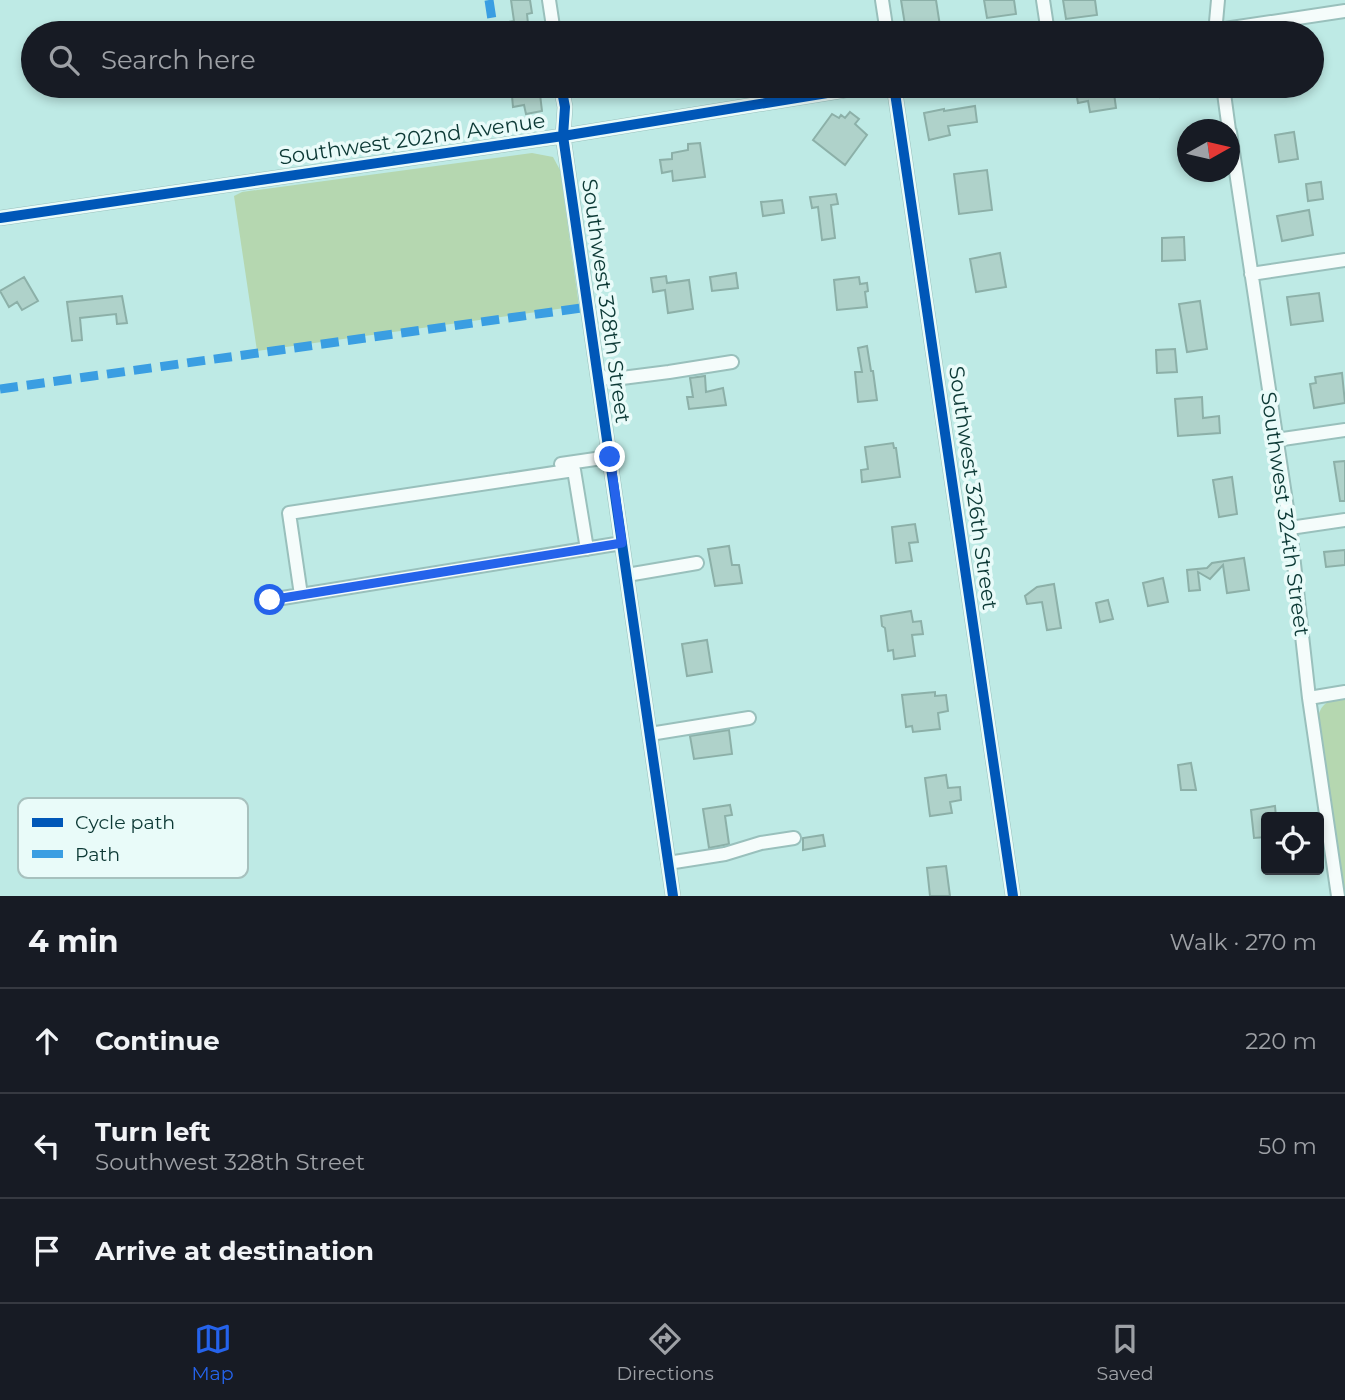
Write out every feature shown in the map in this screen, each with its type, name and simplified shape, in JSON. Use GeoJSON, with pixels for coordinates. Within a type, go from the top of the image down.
{"type":"FeatureCollection","features":[{"type":"Feature","properties":{"kind":"street"},"geometry":{"type":"LineString","coordinates":[[549,0],[552,21]]}},
{"type":"Feature","properties":{"kind":"street"},"geometry":{"type":"LineString","coordinates":[[882,0],[885,21]]}},
{"type":"Feature","properties":{"kind":"street"},"geometry":{"type":"LineString","coordinates":[[1043,0],[1046,21]]}},
{"type":"Feature","properties":{"kind":"street"},"geometry":{"type":"LineString","coordinates":[[1216,21],[1217,0]]}},
{"type":"Feature","properties":{"kind":"street"},"geometry":{"type":"LineString","coordinates":[[1283,21],[1345,11]]}},
{"type":"Feature","properties":{"kind":"street","name":"Southwest 328th Street"},"geometry":{"type":"LineString","coordinates":[[563,98],[563,136],[673,896]]}},
{"type":"Feature","properties":{"kind":"street","name":"Southwest 202nd Avenue"},"geometry":{"type":"LineString","coordinates":[[0,218],[563,136],[796,98]]}},
{"type":"Feature","properties":{"kind":"street","name":"Southwest 326th Street"},"geometry":{"type":"LineString","coordinates":[[896,98],[1013,896]]}},
{"type":"Feature","properties":{"kind":"street","name":"Southwest 324th Street"},"geometry":{"type":"LineString","coordinates":[[1225,98],[1227,119]]}},
{"type":"Feature","properties":{"kind":"street","name":"Southwest 324th Street"},"geometry":{"type":"LineString","coordinates":[[1237,182],[1290,528],[1309,698],[1338,896]]}},
{"type":"Feature","properties":{"kind":"street"},"geometry":{"type":"LineString","coordinates":[[1251,274],[1345,260]]}},
{"type":"Feature","properties":{"kind":"street"},"geometry":{"type":"LineString","coordinates":[[597,374],[614,379],[732,362]]}},
{"type":"Feature","properties":{"kind":"street"},"geometry":{"type":"LineString","coordinates":[[1276,440],[1345,430]]}},
{"type":"Feature","properties":{"kind":"street"},"geometry":{"type":"LineString","coordinates":[[393,492],[610,457]]}},
{"type":"Feature","properties":{"kind":"street"},"geometry":{"type":"LineString","coordinates":[[300,595],[289,513],[574,470],[587,548]]}},
{"type":"Feature","properties":{"kind":"street"},"geometry":{"type":"LineString","coordinates":[[1290,528],[1345,520]]}},
{"type":"Feature","properties":{"kind":"street"},"geometry":{"type":"LineString","coordinates":[[270,600],[622,543]]}},
{"type":"Feature","properties":{"kind":"street"},"geometry":{"type":"LineString","coordinates":[[627,575],[697,562]]}},
{"type":"Feature","properties":{"kind":"street"},"geometry":{"type":"LineString","coordinates":[[1309,698],[1345,692]]}},
{"type":"Feature","properties":{"kind":"street"},"geometry":{"type":"LineString","coordinates":[[650,734],[698,720],[749,718]]}},
{"type":"Feature","properties":{"kind":"street"},"geometry":{"type":"LineString","coordinates":[[668,863],[794,838]]}},
{"type":"Feature","properties":{"kind":"green space"},"geometry":{"type":"Polygon","coordinates":[[[532,153],[553,157],[560,170],[579,306],[257,351],[234,196],[242,192],[532,153]]]}},
{"type":"Feature","properties":{"kind":"green space"},"geometry":{"type":"Polygon","coordinates":[[[1345,697],[1344,896],[1318,717],[1325,704],[1345,697]]]}},
{"type":"Feature","properties":{"kind":"building"},"geometry":{"type":"Polygon","coordinates":[[[511,0],[530,0],[532,13],[527,14],[528,21],[514,21],[511,0]]]}},
{"type":"Feature","properties":{"kind":"building"},"geometry":{"type":"Polygon","coordinates":[[[901,0],[936,0],[939,21],[904,21],[901,0]]]}},
{"type":"Feature","properties":{"kind":"building"},"geometry":{"type":"Polygon","coordinates":[[[984,0],[1014,0],[1016,14],[987,18],[984,0]]]}},
{"type":"Feature","properties":{"kind":"building"},"geometry":{"type":"Polygon","coordinates":[[[1063,0],[1095,0],[1097,15],[1066,19],[1063,0]]]}},
{"type":"Feature","properties":{"kind":"building"},"geometry":{"type":"Polygon","coordinates":[[[512,98],[540,98],[542,111],[526,114],[524,105],[513,107],[512,98]]]}},
{"type":"Feature","properties":{"kind":"building"},"geometry":{"type":"Polygon","coordinates":[[[1077,98],[1115,98],[1116,108],[1090,112],[1088,101],[1078,103],[1077,98]]]}},
{"type":"Feature","properties":{"kind":"building"},"geometry":{"type":"Polygon","coordinates":[[[975,106],[977,122],[948,126],[950,135],[929,140],[924,113],[975,106]]]}},
{"type":"Feature","properties":{"kind":"building"},"geometry":{"type":"Polygon","coordinates":[[[850,112],[859,119],[855,124],[867,135],[845,165],[813,140],[832,114],[845,118],[850,112]]]}},
{"type":"Feature","properties":{"kind":"building"},"geometry":{"type":"Polygon","coordinates":[[[1294,132],[1298,159],[1279,162],[1275,135],[1294,132]]]}},
{"type":"Feature","properties":{"kind":"building"},"geometry":{"type":"Polygon","coordinates":[[[700,143],[705,177],[673,181],[672,171],[662,173],[660,160],[672,159],[672,153],[688,150],[688,144],[700,143]]]}},
{"type":"Feature","properties":{"kind":"building"},"geometry":{"type":"Polygon","coordinates":[[[987,170],[992,210],[959,214],[954,174],[987,170]]]}},
{"type":"Feature","properties":{"kind":"building"},"geometry":{"type":"Polygon","coordinates":[[[1321,182],[1323,199],[1308,201],[1306,184],[1321,182]]]}},
{"type":"Feature","properties":{"kind":"building"},"geometry":{"type":"Polygon","coordinates":[[[836,194],[838,204],[831,205],[835,238],[822,240],[818,207],[812,208],[810,197],[836,194]]]}},
{"type":"Feature","properties":{"kind":"building"},"geometry":{"type":"Polygon","coordinates":[[[782,200],[784,213],[763,216],[761,202],[782,200]]]}},
{"type":"Feature","properties":{"kind":"building"},"geometry":{"type":"Polygon","coordinates":[[[1309,210],[1313,235],[1282,241],[1277,216],[1309,210]]]}},
{"type":"Feature","properties":{"kind":"building"},"geometry":{"type":"Polygon","coordinates":[[[1184,237],[1185,260],[1162,261],[1162,238],[1184,237]]]}},
{"type":"Feature","properties":{"kind":"building"},"geometry":{"type":"Polygon","coordinates":[[[1000,253],[1006,287],[976,292],[970,259],[1000,253]]]}},
{"type":"Feature","properties":{"kind":"building"},"geometry":{"type":"Polygon","coordinates":[[[736,273],[738,288],[712,291],[710,277],[736,273]]]}},
{"type":"Feature","properties":{"kind":"building"},"geometry":{"type":"Polygon","coordinates":[[[666,276],[667,283],[689,280],[693,309],[668,313],[665,290],[653,292],[651,278],[666,276]]]}},
{"type":"Feature","properties":{"kind":"building"},"geometry":{"type":"Polygon","coordinates":[[[24,277],[38,301],[22,310],[17,302],[9,307],[0,291],[24,277]]]}},
{"type":"Feature","properties":{"kind":"building"},"geometry":{"type":"Polygon","coordinates":[[[859,277],[860,284],[867,283],[867,307],[837,310],[834,280],[859,277]]]}},
{"type":"Feature","properties":{"kind":"building"},"geometry":{"type":"Polygon","coordinates":[[[1319,293],[1323,321],[1291,325],[1287,297],[1319,293]]]}},
{"type":"Feature","properties":{"kind":"building"},"geometry":{"type":"Polygon","coordinates":[[[122,296],[127,323],[117,324],[116,314],[80,318],[82,340],[72,341],[67,302],[122,296]]]}},
{"type":"Feature","properties":{"kind":"building"},"geometry":{"type":"Polygon","coordinates":[[[1200,301],[1207,349],[1187,352],[1179,304],[1200,301]]]}},
{"type":"Feature","properties":{"kind":"building"},"geometry":{"type":"Polygon","coordinates":[[[867,346],[877,400],[858,402],[855,372],[862,372],[858,348],[867,346]]]}},
{"type":"Feature","properties":{"kind":"building"},"geometry":{"type":"Polygon","coordinates":[[[1175,349],[1177,372],[1157,373],[1156,350],[1175,349]]]}},
{"type":"Feature","properties":{"kind":"building"},"geometry":{"type":"Polygon","coordinates":[[[1342,373],[1345,403],[1314,408],[1310,384],[1316,383],[1315,377],[1342,373]]]}},
{"type":"Feature","properties":{"kind":"building"},"geometry":{"type":"Polygon","coordinates":[[[705,376],[706,392],[723,388],[726,405],[689,409],[687,397],[693,397],[690,378],[705,376]]]}},
{"type":"Feature","properties":{"kind":"building"},"geometry":{"type":"Polygon","coordinates":[[[1202,397],[1203,418],[1219,416],[1220,433],[1178,436],[1175,399],[1202,397]]]}},
{"type":"Feature","properties":{"kind":"building"},"geometry":{"type":"Polygon","coordinates":[[[893,443],[900,477],[862,482],[861,470],[868,469],[865,447],[893,443]]]}},
{"type":"Feature","properties":{"kind":"building"},"geometry":{"type":"Polygon","coordinates":[[[1345,461],[1345,501],[1340,501],[1334,462],[1345,461]]]}},
{"type":"Feature","properties":{"kind":"building"},"geometry":{"type":"Polygon","coordinates":[[[1232,477],[1237,514],[1219,517],[1213,480],[1232,477]]]}},
{"type":"Feature","properties":{"kind":"building"},"geometry":{"type":"Polygon","coordinates":[[[915,524],[918,542],[909,543],[912,561],[896,563],[892,527],[915,524]]]}},
{"type":"Feature","properties":{"kind":"building"},"geometry":{"type":"Polygon","coordinates":[[[729,546],[732,565],[739,565],[742,583],[715,586],[708,549],[729,546]]]}},
{"type":"Feature","properties":{"kind":"building"},"geometry":{"type":"Polygon","coordinates":[[[1345,550],[1345,565],[1326,567],[1324,552],[1345,550]]]}},
{"type":"Feature","properties":{"kind":"building"},"geometry":{"type":"Polygon","coordinates":[[[1244,558],[1249,590],[1227,593],[1223,565],[1210,579],[1198,572],[1200,590],[1189,591],[1187,570],[1207,568],[1212,563],[1244,558]]]}},
{"type":"Feature","properties":{"kind":"building"},"geometry":{"type":"Polygon","coordinates":[[[1163,578],[1168,602],[1148,606],[1143,583],[1163,578]]]}},
{"type":"Feature","properties":{"kind":"building"},"geometry":{"type":"Polygon","coordinates":[[[1054,584],[1061,628],[1047,630],[1042,602],[1027,604],[1025,596],[1037,587],[1054,584]]]}},
{"type":"Feature","properties":{"kind":"building"},"geometry":{"type":"Polygon","coordinates":[[[1108,600],[1113,619],[1100,622],[1096,603],[1108,600]]]}},
{"type":"Feature","properties":{"kind":"building"},"geometry":{"type":"Polygon","coordinates":[[[911,611],[913,622],[921,621],[923,634],[912,635],[915,656],[894,659],[893,650],[888,651],[881,616],[911,611]]]}},
{"type":"Feature","properties":{"kind":"building"},"geometry":{"type":"Polygon","coordinates":[[[707,640],[712,672],[687,676],[682,644],[707,640]]]}},
{"type":"Feature","properties":{"kind":"building"},"geometry":{"type":"Polygon","coordinates":[[[935,692],[935,696],[946,695],[948,711],[938,713],[940,729],[913,732],[912,726],[906,727],[902,695],[935,692]]]}},
{"type":"Feature","properties":{"kind":"building"},"geometry":{"type":"Polygon","coordinates":[[[729,730],[732,754],[694,759],[690,736],[729,730]]]}},
{"type":"Feature","properties":{"kind":"building"},"geometry":{"type":"Polygon","coordinates":[[[1191,763],[1196,790],[1181,790],[1178,765],[1191,763]]]}},
{"type":"Feature","properties":{"kind":"building"},"geometry":{"type":"Polygon","coordinates":[[[946,775],[948,788],[960,787],[961,800],[950,802],[952,813],[930,816],[925,778],[946,775]]]}},
{"type":"Feature","properties":{"kind":"building"},"geometry":{"type":"Polygon","coordinates":[[[730,805],[732,815],[725,816],[729,844],[709,848],[703,809],[730,805]]]}},
{"type":"Feature","properties":{"kind":"building"},"geometry":{"type":"Polygon","coordinates":[[[1275,806],[1276,812],[1261,812],[1261,837],[1254,838],[1251,810],[1275,806]]]}},
{"type":"Feature","properties":{"kind":"building"},"geometry":{"type":"Polygon","coordinates":[[[823,835],[825,846],[803,850],[803,838],[823,835]]]}},
{"type":"Feature","properties":{"kind":"building"},"geometry":{"type":"Polygon","coordinates":[[[946,866],[950,896],[930,896],[927,868],[946,866]]]}},
{"type":"Feature","properties":{"kind":"marked path"},"geometry":{"type":"LineString","coordinates":[[489,0],[492,21]]}},
{"type":"Feature","properties":{"kind":"marked path"},"geometry":{"type":"LineString","coordinates":[[0,389],[588,307]]}},
{"type":"Feature","properties":{"kind":"cycle path"},"geometry":{"type":"LineString","coordinates":[[563,98],[563,136],[673,896]]}},
{"type":"Feature","properties":{"kind":"cycle path"},"geometry":{"type":"LineString","coordinates":[[0,218],[563,136],[796,98]]}},
{"type":"Feature","properties":{"kind":"cycle path"},"geometry":{"type":"LineString","coordinates":[[896,98],[1013,896]]}},
{"type":"Feature","properties":{"kind":"route"},"geometry":{"type":"LineString","coordinates":[[270,600],[622,543],[610,457]]}}]}
